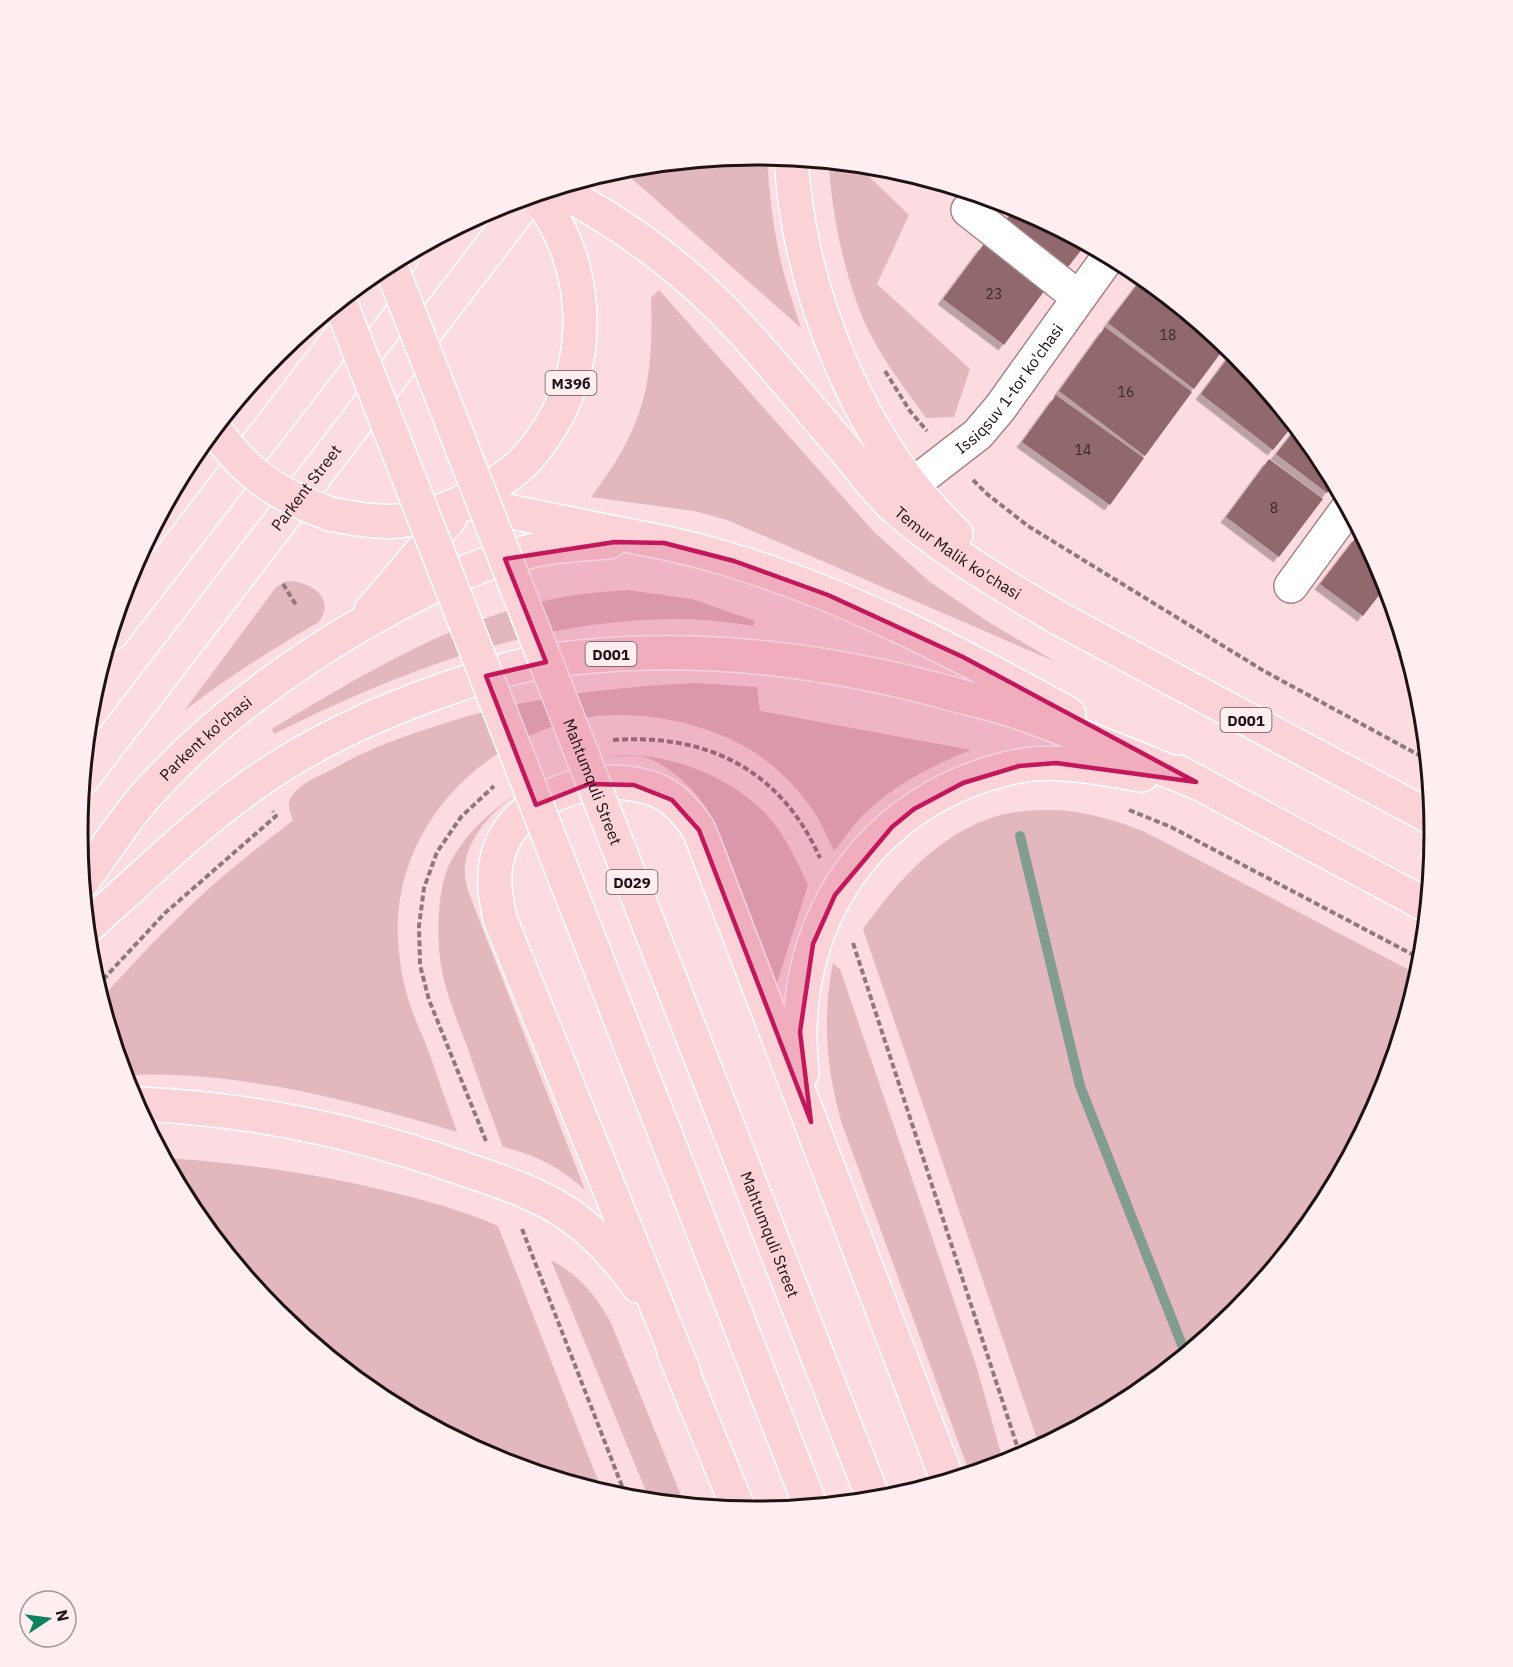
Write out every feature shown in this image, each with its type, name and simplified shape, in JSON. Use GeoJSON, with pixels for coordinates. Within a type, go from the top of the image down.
{"type":"FeatureCollection","features":[{"type":"Feature","properties":{"kind":"highway"},"geometry":{"type":"LineString","coordinates":[[792,167],[806,252],[828,333],[842,368],[879,439],[901,494]]}},
{"type":"Feature","properties":{"kind":"highway","name":"Temur Malik ko'chasi"},"geometry":{"type":"LineString","coordinates":[[562,203],[664,259],[703,292],[740,327],[901,494]]}},
{"type":"Feature","properties":{"kind":"highway","name":"M39б"},"geometry":{"type":"LineString","coordinates":[[220,436],[246,468],[285,496],[330,514],[364,520],[397,521],[431,514],[463,502],[519,467],[540,442],[558,414],[571,383],[579,351],[578,285],[569,253],[562,203]]}},
{"type":"Feature","properties":{"kind":"highway","name":"Mahtumquli Street"},"geometry":{"type":"LineString","coordinates":[[393,273],[871,1492]]}},
{"type":"Feature","properties":{"kind":"highway"},"geometry":{"type":"LineString","coordinates":[[343,310],[807,1499]]}},
{"type":"Feature","properties":{"kind":"highway","name":"D001"},"geometry":{"type":"LineString","coordinates":[[901,494],[931,509],[980,556],[1060,618],[1424,813]]}},
{"type":"Feature","properties":{"kind":"highway"},"geometry":{"type":"LineString","coordinates":[[463,502],[664,543]]}},
{"type":"Feature","properties":{"kind":"highway","name":"M39б"},"geometry":{"type":"LineString","coordinates":[[357,626],[463,502]]}},
{"type":"Feature","properties":{"kind":"highway","name":"D001"},"geometry":{"type":"LineString","coordinates":[[357,626],[418,593],[469,570],[528,551],[568,545],[615,542],[664,543],[734,561],[782,577],[874,615],[963,657],[1421,902]]}},
{"type":"Feature","properties":{"kind":"highway","name":"Parkent ko'chasi"},"geometry":{"type":"LineString","coordinates":[[90,872],[146,795],[180,760],[267,685],[357,626]]}},
{"type":"Feature","properties":{"kind":"highway","name":"D001"},"geometry":{"type":"LineString","coordinates":[[94,921],[214,815],[248,788],[302,752],[349,727],[408,702],[459,684],[529,664],[581,656],[650,652],[710,653],[771,657],[852,670],[928,687],[1015,711],[1196,782]]}},
{"type":"Feature","properties":{"kind":"highway"},"geometry":{"type":"LineString","coordinates":[[811,1122],[804,1092],[800,1032],[802,993],[813,944],[835,895],[870,847],[892,827],[914,809],[963,783],[1019,766],[1056,763],[1196,782]]}},
{"type":"Feature","properties":{"kind":"highway"},"geometry":{"type":"LineString","coordinates":[[735,1501],[500,919],[494,884],[496,862],[508,835],[526,812],[544,799],[589,784],[613,782],[655,790],[672,800],[687,813],[707,848],[945,1474]]}},
{"type":"Feature","properties":{"kind":"highway"},"geometry":{"type":"LineString","coordinates":[[146,1104],[203,1107],[336,1131],[395,1146],[514,1186],[543,1199],[569,1215],[594,1235],[617,1259],[637,1284],[684,1373]]}},
{"type":"Feature","properties":{"kind":"main road","name":"Parkent Street"},"geometry":{"type":"LineString","coordinates":[[92,766],[520,209]]}},
{"type":"Feature","properties":{"kind":"main road"},"geometry":{"type":"LineString","coordinates":[[125,616],[387,277]]}},
{"type":"Feature","properties":{"kind":"street"},"geometry":{"type":"LineString","coordinates":[[968,210],[1078,297]]}},
{"type":"Feature","properties":{"kind":"street","name":"Issiqsuv 1-tor ko'chasi"},"geometry":{"type":"LineString","coordinates":[[901,494],[978,434],[1000,408],[1104,263]]}},
{"type":"Feature","properties":{"kind":"street"},"geometry":{"type":"LineString","coordinates":[[1291,586],[1343,515]]}},
{"type":"Feature","properties":{"kind":"path"},"geometry":{"type":"LineString","coordinates":[[882,364],[910,411],[950,456],[987,494],[1028,526],[1264,671],[1420,756]]}},
{"type":"Feature","properties":{"kind":"path"},"geometry":{"type":"LineString","coordinates":[[283,584],[296,604]]}},
{"type":"Feature","properties":{"kind":"path"},"geometry":{"type":"LineString","coordinates":[[1119,806],[1171,827],[1413,955]]}},
{"type":"Feature","properties":{"kind":"path"},"geometry":{"type":"LineString","coordinates":[[852,940],[1018,1448]]}},
{"type":"Feature","properties":{"kind":"path"},"geometry":{"type":"LineString","coordinates":[[521,1227],[623,1488]]}},
{"type":"Feature","properties":{"kind":"highlighted area"},"geometry":{"type":"Polygon","coordinates":[[[615,542],[664,543],[734,561],[828,595],[963,657],[1196,782],[1056,763],[1019,766],[963,783],[914,809],[892,827],[835,895],[813,944],[800,1032],[811,1122],[699,830],[672,800],[634,785],[589,784],[536,805],[486,676],[546,662],[505,559],[615,542]]]}},
{"type":"Feature","properties":{"kind":"shaded area"},"geometry":{"type":"Polygon","coordinates":[[[768,166],[778,249],[801,328],[630,177],[713,167],[768,166]]]}},
{"type":"Feature","properties":{"kind":"shaded area"},"geometry":{"type":"Polygon","coordinates":[[[829,170],[867,175],[909,215],[877,284],[970,369],[954,417],[926,418],[874,341],[856,301],[842,254],[829,170]]]}},
{"type":"Feature","properties":{"kind":"shaded area"},"geometry":{"type":"Polygon","coordinates":[[[659,290],[874,532],[930,582],[990,623],[1056,662],[727,520],[694,511],[591,497],[623,449],[642,404],[650,356],[651,298],[659,290]]]}},
{"type":"Feature","properties":{"kind":"shaded area"},"geometry":{"type":"Polygon","coordinates":[[[292,581],[308,585],[320,594],[325,606],[319,622],[250,664],[184,711],[276,587],[284,582],[292,581]]]}},
{"type":"Feature","properties":{"kind":"shaded area"},"geometry":{"type":"Polygon","coordinates":[[[627,590],[692,599],[755,621],[753,626],[690,619],[635,620],[528,637],[424,668],[323,710],[274,734],[272,729],[409,651],[482,619],[558,598],[627,590]]]}},
{"type":"Feature","properties":{"kind":"shaded area"},"geometry":{"type":"Polygon","coordinates":[[[697,683],[757,687],[760,711],[971,750],[926,770],[885,796],[860,818],[834,851],[821,824],[791,783],[776,768],[739,743],[689,724],[634,715],[580,718],[556,725],[502,751],[477,769],[456,789],[437,811],[421,836],[409,864],[401,893],[398,916],[399,953],[405,988],[457,1132],[334,1099],[251,1082],[209,1077],[134,1075],[108,992],[194,902],[293,820],[289,803],[301,786],[380,746],[460,719],[527,702],[628,688],[697,683]]]}},
{"type":"Feature","properties":{"kind":"shaded area"},"geometry":{"type":"Polygon","coordinates":[[[621,755],[640,756],[660,758],[717,778],[751,800],[765,813],[789,847],[808,885],[777,983],[723,842],[710,815],[702,802],[681,779],[655,761],[643,757],[616,756],[621,755]]]}},
{"type":"Feature","properties":{"kind":"shaded area"},"geometry":{"type":"Polygon","coordinates":[[[534,783],[490,817],[475,838],[466,860],[465,877],[473,904],[585,1190],[566,1174],[547,1163],[503,1147],[449,997],[441,968],[439,908],[448,867],[464,841],[485,818],[515,795],[534,783]]]}},
{"type":"Feature","properties":{"kind":"shaded area"},"geometry":{"type":"Polygon","coordinates":[[[1059,810],[1081,813],[1145,832],[1410,971],[1389,1048],[1356,1129],[1312,1205],[1259,1274],[1197,1336],[1163,1363],[1128,1389],[1037,1440],[863,929],[905,877],[936,848],[973,825],[994,817],[1026,811],[1059,810]]]}},
{"type":"Feature","properties":{"kind":"shaded area"},"geometry":{"type":"Polygon","coordinates":[[[833,963],[840,969],[977,1368],[1001,1455],[967,1467],[842,1124],[832,1084],[827,1044],[833,963]]]}},
{"type":"Feature","properties":{"kind":"shaded area"},"geometry":{"type":"Polygon","coordinates":[[[173,1159],[256,1167],[347,1182],[442,1206],[498,1226],[599,1483],[542,1466],[461,1433],[385,1389],[350,1363],[316,1336],[254,1274],[201,1205],[173,1159]]]}},
{"type":"Feature","properties":{"kind":"shaded area"},"geometry":{"type":"Polygon","coordinates":[[[551,1260],[570,1272],[586,1287],[611,1323],[682,1497],[646,1492],[551,1260]]]}},
{"type":"Feature","properties":{"kind":"building"},"geometry":{"type":"Polygon","coordinates":[[[1010,215],[1081,250],[1065,271],[1003,224],[1010,215]]]}},
{"type":"Feature","properties":{"kind":"building"},"geometry":{"type":"Polygon","coordinates":[[[984,244],[1045,290],[1004,345],[943,299],[984,244]]]}},
{"type":"Feature","properties":{"kind":"building"},"geometry":{"type":"Polygon","coordinates":[[[1137,285],[1197,331],[1221,353],[1194,389],[1108,323],[1137,285]]]}},
{"type":"Feature","properties":{"kind":"building"},"geometry":{"type":"Polygon","coordinates":[[[1105,327],[1192,392],[1145,456],[1059,391],[1105,327]]]}},
{"type":"Feature","properties":{"kind":"building"},"geometry":{"type":"Polygon","coordinates":[[[1227,359],[1259,393],[1289,431],[1273,450],[1201,394],[1227,359]]]}},
{"type":"Feature","properties":{"kind":"building"},"geometry":{"type":"Polygon","coordinates":[[[1056,395],[1144,458],[1110,505],[1022,442],[1056,395]]]}},
{"type":"Feature","properties":{"kind":"building"},"geometry":{"type":"Polygon","coordinates":[[[1291,434],[1329,490],[1327,493],[1276,454],[1291,434]]]}},
{"type":"Feature","properties":{"kind":"building"},"geometry":{"type":"Polygon","coordinates":[[[1269,459],[1323,499],[1279,557],[1226,517],[1269,459]]]}},
{"type":"Feature","properties":{"kind":"building"},"geometry":{"type":"Polygon","coordinates":[[[1356,538],[1380,594],[1363,616],[1320,584],[1356,538]]]}},
{"type":"Feature","properties":{"kind":"waterway"},"geometry":{"type":"LineString","coordinates":[[1020,836],[1080,1086],[1183,1347]]}}]}
